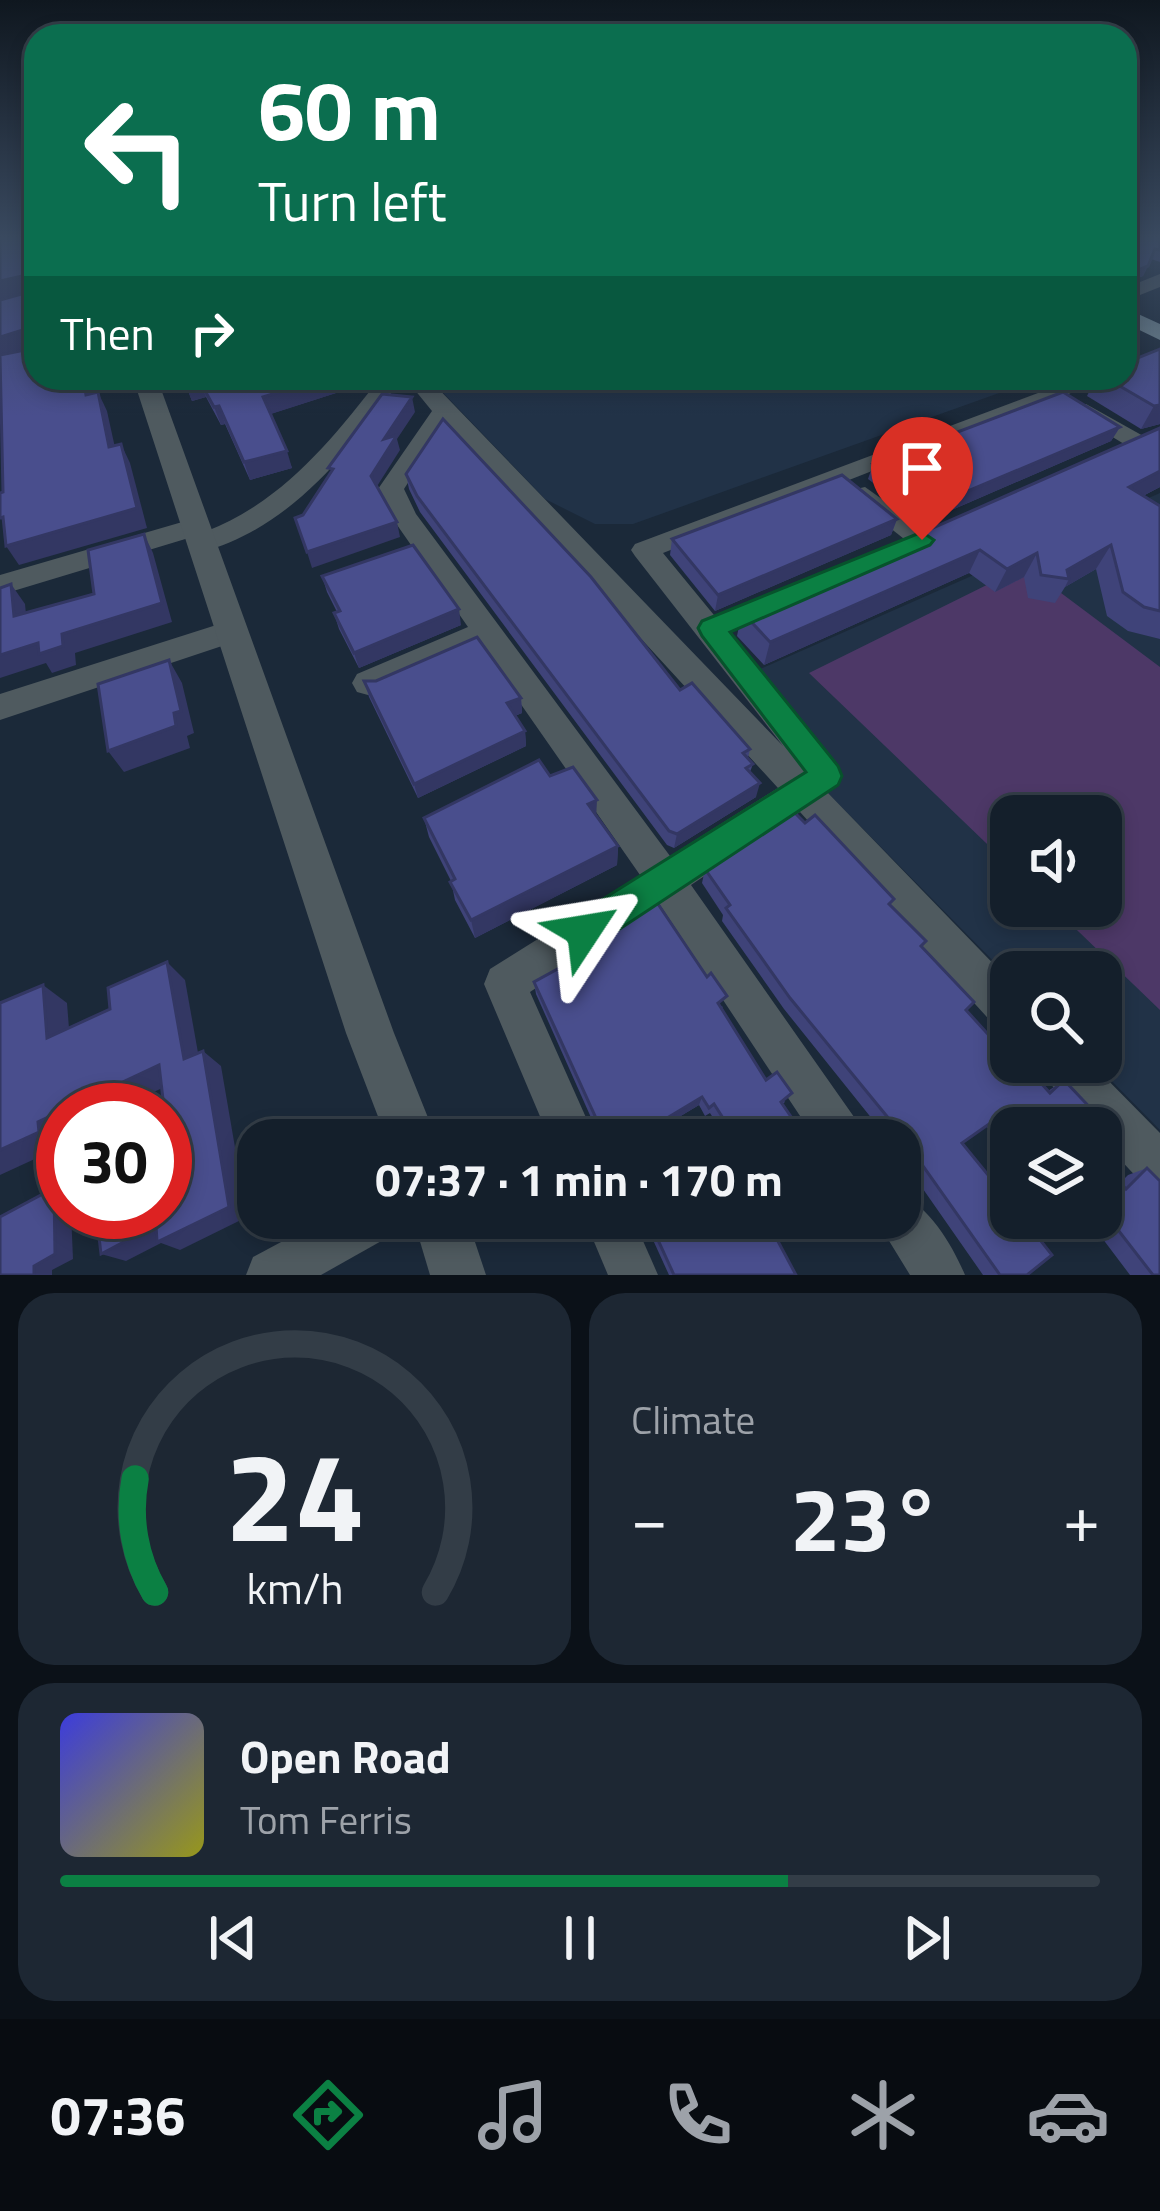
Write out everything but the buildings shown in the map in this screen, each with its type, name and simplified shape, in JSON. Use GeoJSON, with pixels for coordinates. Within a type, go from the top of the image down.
{"type":"FeatureCollection","features":[{"type":"Feature","properties":{"kind":"street"},"geometry":{"type":"LineString","coordinates":[[149,390],[404,1119]]}},
{"type":"Feature","properties":{"kind":"street"},"geometry":{"type":"LineString","coordinates":[[0,585],[199,535],[240,530],[294,495],[381,390]]}},
{"type":"Feature","properties":{"kind":"street"},"geometry":{"type":"LineString","coordinates":[[426,390],[990,990]]}},
{"type":"Feature","properties":{"kind":"street"},"geometry":{"type":"LineString","coordinates":[[564,1119],[505,984],[826,776],[722,624],[645,550],[1066,390]]}},
{"type":"Feature","properties":{"kind":"street"},"geometry":{"type":"LineString","coordinates":[[1058,393],[1138,443]]}},
{"type":"Feature","properties":{"kind":"street"},"geometry":{"type":"LineString","coordinates":[[444,410],[391,489],[412,547],[486,632],[558,751],[664,878],[829,1119]]}},
{"type":"Feature","properties":{"kind":"street"},"geometry":{"type":"LineString","coordinates":[[839,474],[922,540]]}},
{"type":"Feature","properties":{"kind":"street"},"geometry":{"type":"LineString","coordinates":[[0,706],[232,631]]}},
{"type":"Feature","properties":{"kind":"street"},"geometry":{"type":"LineString","coordinates":[[368,682],[486,632]]}},
{"type":"Feature","properties":{"kind":"street"},"geometry":{"type":"LineString","coordinates":[[1079,1083],[1160,1167]]}},
{"type":"Feature","properties":{"kind":"street"},"geometry":{"type":"LineString","coordinates":[[271,1275],[337,1239]]}},
{"type":"Feature","properties":{"kind":"street"},"geometry":{"type":"LineString","coordinates":[[447,1239],[458,1275]]}},
{"type":"Feature","properties":{"kind":"street"},"geometry":{"type":"LineString","coordinates":[[617,1239],[633,1275]]}},
{"type":"Feature","properties":{"kind":"street"},"geometry":{"type":"LineString","coordinates":[[914,1239],[940,1275]]}},
{"type":"Feature","properties":{"kind":"shaded area"},"geometry":{"type":"Polygon","coordinates":[[[441,390],[1007,390],[633,524],[595,524],[545,499],[441,390]]]}},
{"type":"Feature","properties":{"kind":"shaded area"},"geometry":{"type":"Polygon","coordinates":[[[1160,493],[1160,1130],[1114,1083],[1122,1083],[1122,951],[990,951],[990,958],[806,771],[742,677],[1160,493]]]}},
{"type":"Feature","properties":{"kind":"shaded area"},"geometry":{"type":"Polygon","coordinates":[[[1025,566],[1160,667],[1160,1010],[1122,973],[1122,951],[1099,951],[1074,927],[1122,927],[1122,795],[990,795],[990,847],[809,673],[1025,566]]]}},
{"type":"Feature","properties":{"kind":"route"},"geometry":{"type":"LineString","coordinates":[[584,931],[826,776],[712,628],[922,540]]}}]}
